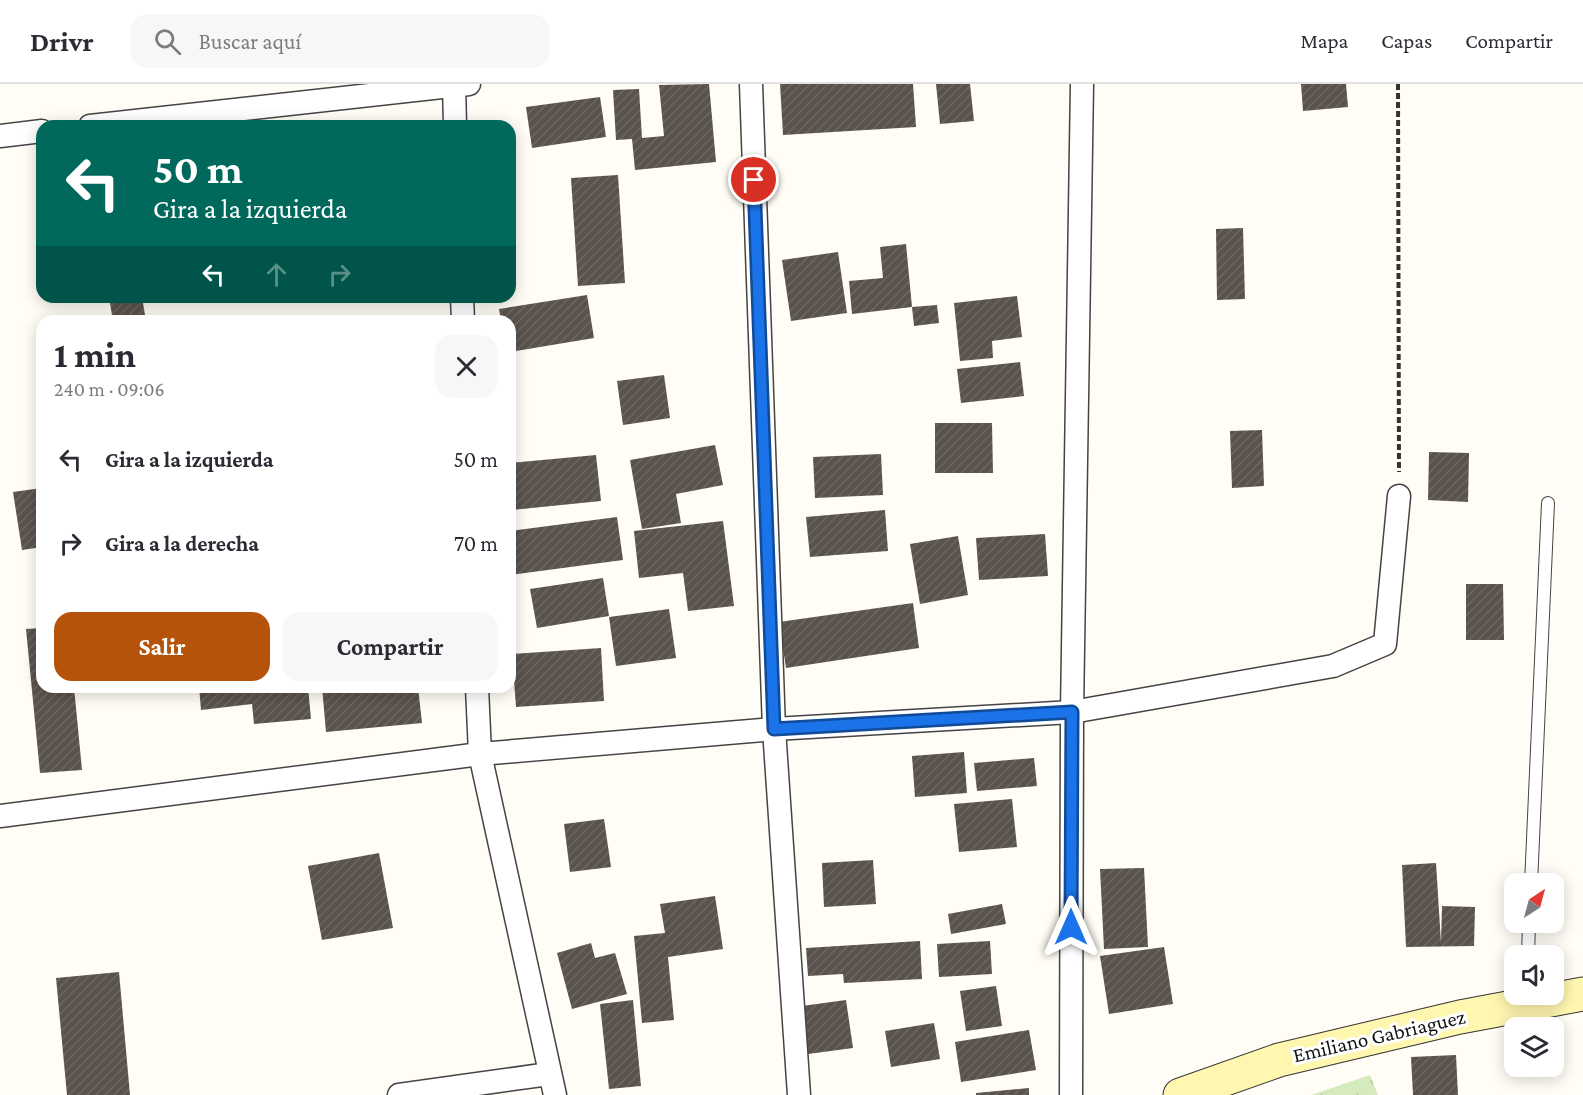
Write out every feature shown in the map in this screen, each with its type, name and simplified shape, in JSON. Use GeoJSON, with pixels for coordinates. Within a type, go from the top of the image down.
{"type":"FeatureCollection","features":[{"type":"Feature","properties":{"kind":"main road","name":"Emiliano Gabriaguez"},"geometry":{"type":"LineString","coordinates":[[1564,996],[1583,994]]}},
{"type":"Feature","properties":{"kind":"main road","name":"Emiliano Gabriaguez"},"geometry":{"type":"LineString","coordinates":[[1180,1095],[1279,1060],[1507,1005]]}},
{"type":"Feature","properties":{"kind":"street"},"geometry":{"type":"LineString","coordinates":[[751,84],[774,729],[799,1095]]}},
{"type":"Feature","properties":{"kind":"street"},"geometry":{"type":"LineString","coordinates":[[1071,1095],[1072,712],[1082,84]]}},
{"type":"Feature","properties":{"kind":"street"},"geometry":{"type":"LineString","coordinates":[[144,120],[459,85],[456,120]]}},
{"type":"Feature","properties":{"kind":"street"},"geometry":{"type":"LineString","coordinates":[[0,136],[36,132]]}},
{"type":"Feature","properties":{"kind":"street"},"geometry":{"type":"LineString","coordinates":[[0,816],[480,754],[774,729],[1072,712],[1333,666],[1385,644],[1399,496]]}},
{"type":"Feature","properties":{"kind":"street"},"geometry":{"type":"LineString","coordinates":[[399,1095],[552,1085],[480,754],[477,693]]}},
{"type":"Feature","properties":{"kind":"lane"},"geometry":{"type":"LineString","coordinates":[[1531,873],[1548,503]]}},
{"type":"Feature","properties":{"kind":"path"},"geometry":{"type":"LineString","coordinates":[[1398,84],[1399,496]]}},
{"type":"Feature","properties":{"kind":"green space"},"geometry":{"type":"Polygon","coordinates":[[[1370,1075],[1378,1095],[1311,1095],[1370,1075]]]}},
{"type":"Feature","properties":{"kind":"building"},"geometry":{"type":"Polygon","coordinates":[[[709,84],[716,162],[635,170],[632,139],[616,140],[613,90],[639,89],[642,138],[664,136],[659,85],[709,84]]]}},
{"type":"Feature","properties":{"kind":"building"},"geometry":{"type":"Polygon","coordinates":[[[780,84],[913,84],[916,127],[783,135],[780,84]]]}},
{"type":"Feature","properties":{"kind":"building"},"geometry":{"type":"Polygon","coordinates":[[[936,84],[970,84],[974,121],[940,124],[936,84]]]}},
{"type":"Feature","properties":{"kind":"building"},"geometry":{"type":"Polygon","coordinates":[[[1301,84],[1346,84],[1348,107],[1303,111],[1301,84]]]}},
{"type":"Feature","properties":{"kind":"building"},"geometry":{"type":"Polygon","coordinates":[[[600,97],[606,137],[532,148],[526,107],[600,97]]]}},
{"type":"Feature","properties":{"kind":"building"},"geometry":{"type":"Polygon","coordinates":[[[618,175],[625,283],[578,286],[571,178],[618,175]]]}},
{"type":"Feature","properties":{"kind":"building"},"geometry":{"type":"Polygon","coordinates":[[[1243,228],[1245,299],[1217,300],[1216,229],[1243,228]]]}},
{"type":"Feature","properties":{"kind":"building"},"geometry":{"type":"Polygon","coordinates":[[[906,244],[912,307],[852,314],[849,281],[883,278],[880,247],[906,244]]]}},
{"type":"Feature","properties":{"kind":"building"},"geometry":{"type":"Polygon","coordinates":[[[838,252],[847,313],[791,321],[782,260],[838,252]]]}},
{"type":"Feature","properties":{"kind":"building"},"geometry":{"type":"Polygon","coordinates":[[[587,295],[594,338],[516,351],[516,315],[500,315],[499,309],[587,295]]]}},
{"type":"Feature","properties":{"kind":"building"},"geometry":{"type":"Polygon","coordinates":[[[1017,296],[1022,337],[992,341],[993,358],[960,361],[954,303],[1017,296]]]}},
{"type":"Feature","properties":{"kind":"building"},"geometry":{"type":"Polygon","coordinates":[[[110,303],[143,303],[145,315],[112,315],[110,303]]]}},
{"type":"Feature","properties":{"kind":"building"},"geometry":{"type":"Polygon","coordinates":[[[937,305],[939,323],[914,326],[912,307],[937,305]]]}},
{"type":"Feature","properties":{"kind":"building"},"geometry":{"type":"Polygon","coordinates":[[[1020,362],[1024,396],[961,403],[957,369],[1020,362]]]}},
{"type":"Feature","properties":{"kind":"building"},"geometry":{"type":"Polygon","coordinates":[[[664,375],[670,418],[623,425],[617,381],[664,375]]]}},
{"type":"Feature","properties":{"kind":"building"},"geometry":{"type":"Polygon","coordinates":[[[935,423],[992,423],[993,473],[935,473],[935,423]]]}},
{"type":"Feature","properties":{"kind":"building"},"geometry":{"type":"Polygon","coordinates":[[[1262,430],[1264,486],[1232,488],[1230,431],[1262,430]]]}},
{"type":"Feature","properties":{"kind":"building"},"geometry":{"type":"Polygon","coordinates":[[[715,445],[723,485],[676,494],[681,523],[642,529],[630,460],[715,445]]]}},
{"type":"Feature","properties":{"kind":"building"},"geometry":{"type":"Polygon","coordinates":[[[1429,452],[1469,453],[1468,502],[1428,500],[1429,452]]]}},
{"type":"Feature","properties":{"kind":"building"},"geometry":{"type":"Polygon","coordinates":[[[881,454],[883,495],[815,498],[813,457],[881,454]]]}},
{"type":"Feature","properties":{"kind":"building"},"geometry":{"type":"Polygon","coordinates":[[[596,455],[601,501],[516,510],[516,462],[596,455]]]}},
{"type":"Feature","properties":{"kind":"building"},"geometry":{"type":"Polygon","coordinates":[[[36,489],[36,548],[22,550],[13,492],[36,489]]]}},
{"type":"Feature","properties":{"kind":"building"},"geometry":{"type":"Polygon","coordinates":[[[885,510],[888,551],[810,557],[806,517],[885,510]]]}},
{"type":"Feature","properties":{"kind":"building"},"geometry":{"type":"Polygon","coordinates":[[[617,517],[623,560],[516,574],[516,530],[617,517]]]}},
{"type":"Feature","properties":{"kind":"building"},"geometry":{"type":"Polygon","coordinates":[[[723,521],[734,606],[688,611],[683,573],[639,578],[634,531],[723,521]]]}},
{"type":"Feature","properties":{"kind":"building"},"geometry":{"type":"Polygon","coordinates":[[[1045,534],[1048,576],[979,580],[976,538],[1045,534]]]}},
{"type":"Feature","properties":{"kind":"building"},"geometry":{"type":"Polygon","coordinates":[[[958,536],[968,595],[920,604],[910,544],[958,536]]]}},
{"type":"Feature","properties":{"kind":"building"},"geometry":{"type":"Polygon","coordinates":[[[603,578],[609,616],[537,628],[530,589],[603,578]]]}},
{"type":"Feature","properties":{"kind":"building"},"geometry":{"type":"Polygon","coordinates":[[[1466,584],[1503,584],[1504,640],[1466,640],[1466,584]]]}},
{"type":"Feature","properties":{"kind":"building"},"geometry":{"type":"Polygon","coordinates":[[[913,603],[919,648],[786,668],[779,622],[913,603]]]}},
{"type":"Feature","properties":{"kind":"building"},"geometry":{"type":"Polygon","coordinates":[[[669,609],[676,658],[616,666],[609,617],[669,609]]]}},
{"type":"Feature","properties":{"kind":"building"},"geometry":{"type":"Polygon","coordinates":[[[36,628],[36,693],[75,693],[82,770],[40,773],[26,629],[36,628]]]}},
{"type":"Feature","properties":{"kind":"building"},"geometry":{"type":"Polygon","coordinates":[[[601,648],[604,701],[516,707],[516,654],[601,648]]]}},
{"type":"Feature","properties":{"kind":"building"},"geometry":{"type":"Polygon","coordinates":[[[200,693],[309,693],[311,719],[254,724],[252,704],[201,710],[200,693]]]}},
{"type":"Feature","properties":{"kind":"building"},"geometry":{"type":"Polygon","coordinates":[[[323,693],[419,693],[422,723],[326,732],[323,693]]]}},
{"type":"Feature","properties":{"kind":"building"},"geometry":{"type":"Polygon","coordinates":[[[964,752],[967,793],[915,797],[912,756],[964,752]]]}},
{"type":"Feature","properties":{"kind":"building"},"geometry":{"type":"Polygon","coordinates":[[[1034,758],[1037,786],[977,791],[974,763],[1034,758]]]}},
{"type":"Feature","properties":{"kind":"building"},"geometry":{"type":"Polygon","coordinates":[[[1012,799],[1017,847],[959,852],[954,804],[1012,799]]]}},
{"type":"Feature","properties":{"kind":"building"},"geometry":{"type":"Polygon","coordinates":[[[604,819],[611,867],[570,872],[564,824],[604,819]]]}},
{"type":"Feature","properties":{"kind":"building"},"geometry":{"type":"Polygon","coordinates":[[[379,853],[393,928],[322,940],[308,866],[379,853]]]}},
{"type":"Feature","properties":{"kind":"building"},"geometry":{"type":"Polygon","coordinates":[[[873,860],[876,904],[824,907],[822,863],[873,860]]]}},
{"type":"Feature","properties":{"kind":"building"},"geometry":{"type":"Polygon","coordinates":[[[1436,863],[1441,943],[1442,906],[1475,907],[1474,946],[1406,947],[1402,865],[1436,863]]]}},
{"type":"Feature","properties":{"kind":"building"},"geometry":{"type":"Polygon","coordinates":[[[1144,868],[1148,947],[1104,949],[1100,869],[1144,868]]]}},
{"type":"Feature","properties":{"kind":"building"},"geometry":{"type":"Polygon","coordinates":[[[715,896],[723,949],[668,957],[674,1020],[642,1023],[634,936],[665,933],[660,904],[715,896]]]}},
{"type":"Feature","properties":{"kind":"building"},"geometry":{"type":"Polygon","coordinates":[[[1002,904],[1006,924],[951,934],[948,914],[1002,904]]]}},
{"type":"Feature","properties":{"kind":"building"},"geometry":{"type":"Polygon","coordinates":[[[920,941],[922,979],[844,983],[843,974],[808,976],[806,948],[920,941]]]}},
{"type":"Feature","properties":{"kind":"building"},"geometry":{"type":"Polygon","coordinates":[[[990,941],[992,974],[939,977],[937,944],[990,941]]]}},
{"type":"Feature","properties":{"kind":"building"},"geometry":{"type":"Polygon","coordinates":[[[591,943],[595,958],[615,953],[627,994],[572,1009],[557,953],[591,943]]]}},
{"type":"Feature","properties":{"kind":"building"},"geometry":{"type":"Polygon","coordinates":[[[1164,947],[1173,1004],[1109,1014],[1100,956],[1164,947]]]}},
{"type":"Feature","properties":{"kind":"building"},"geometry":{"type":"Polygon","coordinates":[[[119,972],[130,1095],[67,1095],[56,978],[119,972]]]}},
{"type":"Feature","properties":{"kind":"building"},"geometry":{"type":"Polygon","coordinates":[[[996,986],[1002,1026],[966,1031],[960,991],[996,986]]]}},
{"type":"Feature","properties":{"kind":"building"},"geometry":{"type":"Polygon","coordinates":[[[633,1000],[641,1086],[609,1089],[600,1004],[633,1000]]]}},
{"type":"Feature","properties":{"kind":"building"},"geometry":{"type":"Polygon","coordinates":[[[846,1000],[853,1048],[808,1054],[802,1006],[846,1000]]]}},
{"type":"Feature","properties":{"kind":"building"},"geometry":{"type":"Polygon","coordinates":[[[934,1023],[940,1059],[891,1067],[885,1031],[934,1023]]]}},
{"type":"Feature","properties":{"kind":"building"},"geometry":{"type":"Polygon","coordinates":[[[1029,1030],[1036,1070],[961,1082],[955,1042],[1029,1030]]]}},
{"type":"Feature","properties":{"kind":"building"},"geometry":{"type":"Polygon","coordinates":[[[1456,1055],[1458,1095],[1413,1095],[1411,1057],[1456,1055]]]}},
{"type":"Feature","properties":{"kind":"building"},"geometry":{"type":"Polygon","coordinates":[[[1029,1088],[1029,1095],[976,1095],[976,1093],[1029,1088]]]}},
{"type":"Feature","properties":{"kind":"route"},"geometry":{"type":"LineString","coordinates":[[754,180],[774,729],[1072,712],[1071,927]]}}]}
